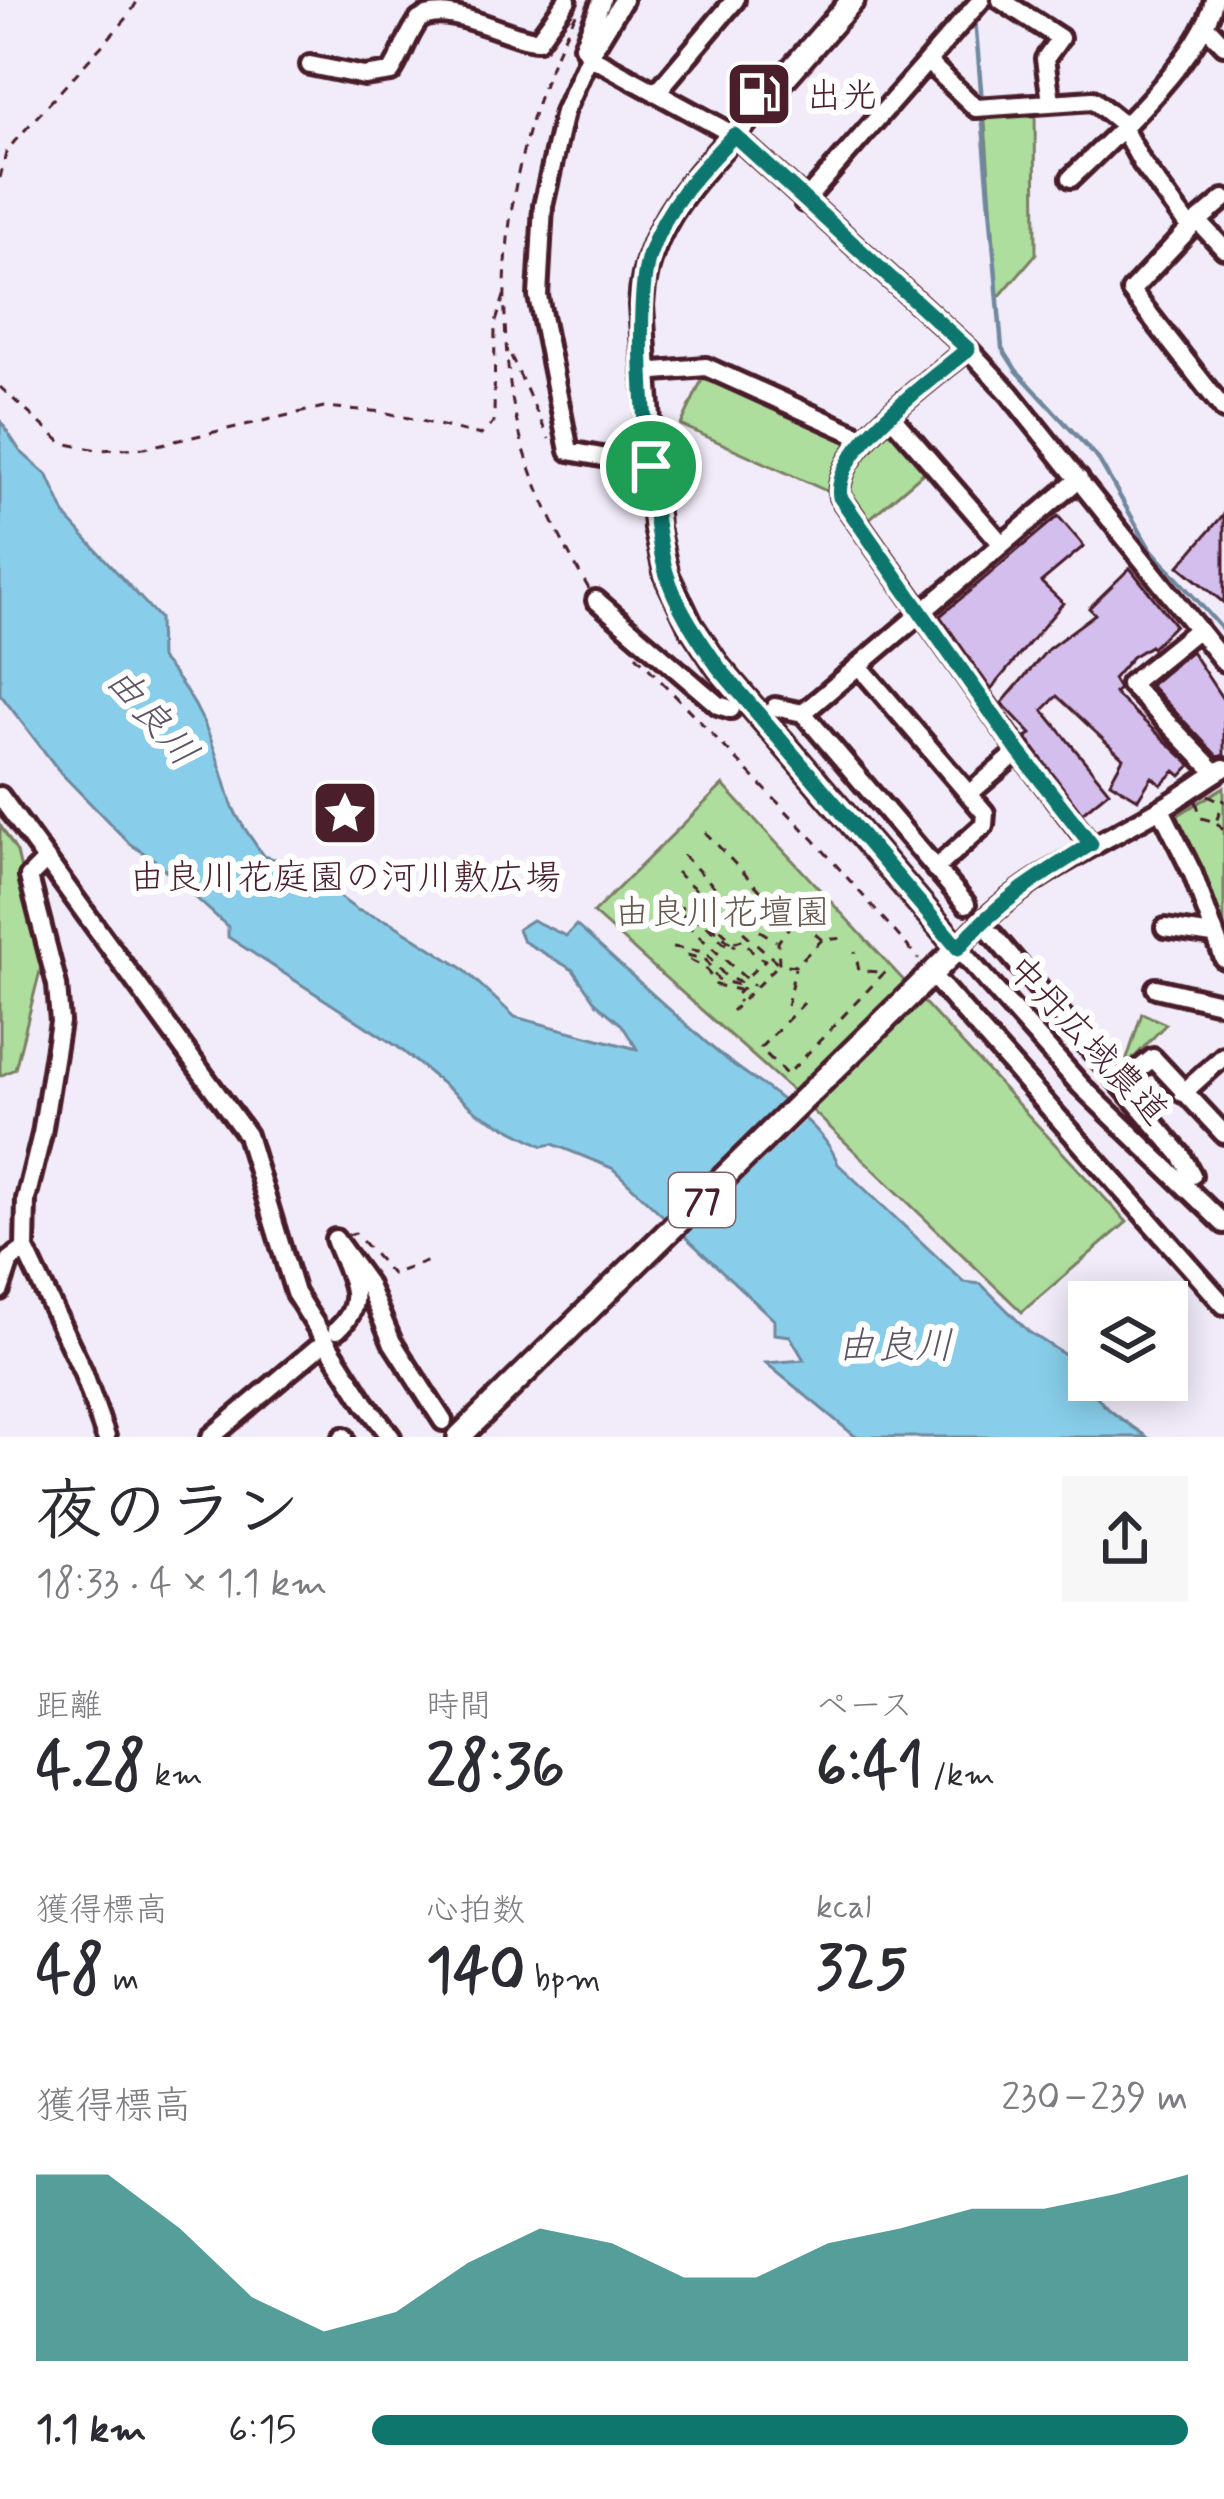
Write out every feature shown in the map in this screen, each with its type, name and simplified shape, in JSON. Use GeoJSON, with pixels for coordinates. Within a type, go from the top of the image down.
{"type":"FeatureCollection","features":[{"type":"Feature","properties":{"kind":"main road"},"geometry":{"type":"LineString","coordinates":[[853,0],[672,206],[651,248],[643,274],[643,372],[656,528],[667,577],[719,668],[958,948]]}},
{"type":"Feature","properties":{"kind":"main road","name":"77"},"geometry":{"type":"LineString","coordinates":[[451,1429],[479,1416],[958,948]]}},
{"type":"Feature","properties":{"kind":"street"},"geometry":{"type":"LineString","coordinates":[[310,65],[364,76],[391,72],[416,24],[425,14],[444,11],[474,14],[526,40],[538,40],[567,0]]}},
{"type":"Feature","properties":{"kind":"street"},"geometry":{"type":"LineString","coordinates":[[602,0],[583,46],[589,56],[734,135],[968,349],[1079,479],[1224,662]]}},
{"type":"Feature","properties":{"kind":"street"},"geometry":{"type":"LineString","coordinates":[[622,0],[564,112],[542,206],[538,296],[569,451],[651,466]]}},
{"type":"Feature","properties":{"kind":"street"},"geometry":{"type":"LineString","coordinates":[[656,93],[735,0]]}},
{"type":"Feature","properties":{"kind":"street"},"geometry":{"type":"LineString","coordinates":[[804,202],[981,0]]}},
{"type":"Feature","properties":{"kind":"street"},"geometry":{"type":"LineString","coordinates":[[1000,0],[1060,38],[1046,59],[1051,101]]}},
{"type":"Feature","properties":{"kind":"street"},"geometry":{"type":"LineString","coordinates":[[1071,178],[1124,128],[1205,26],[1214,0]]}},
{"type":"Feature","properties":{"kind":"street"},"geometry":{"type":"LineString","coordinates":[[1205,26],[1224,45]]}},
{"type":"Feature","properties":{"kind":"street"},"geometry":{"type":"LineString","coordinates":[[928,62],[976,108],[1093,100],[1124,128],[1142,163],[1194,224],[1224,249]]}},
{"type":"Feature","properties":{"kind":"street"},"geometry":{"type":"LineString","coordinates":[[1224,199],[1131,291],[1224,410]]}},
{"type":"Feature","properties":{"kind":"street"},"geometry":{"type":"LineString","coordinates":[[968,349],[864,438],[838,486],[840,497],[1019,752],[1091,844]]}},
{"type":"Feature","properties":{"kind":"street"},"geometry":{"type":"LineString","coordinates":[[643,372],[706,367],[864,438]]}},
{"type":"Feature","properties":{"kind":"street"},"geometry":{"type":"LineString","coordinates":[[890,415],[1001,543]]}},
{"type":"Feature","properties":{"kind":"street"},"geometry":{"type":"LineString","coordinates":[[803,713],[1079,479]]}},
{"type":"Feature","properties":{"kind":"street"},"geometry":{"type":"LineString","coordinates":[[596,600],[718,705],[731,709]]}},
{"type":"Feature","properties":{"kind":"street"},"geometry":{"type":"LineString","coordinates":[[958,948],[1019,888],[1220,771],[1130,684],[1198,629]]}},
{"type":"Feature","properties":{"kind":"street"},"geometry":{"type":"LineString","coordinates":[[859,666],[985,812],[984,825],[935,869]]}},
{"type":"Feature","properties":{"kind":"street"},"geometry":{"type":"LineString","coordinates":[[775,707],[803,713],[966,904]]}},
{"type":"Feature","properties":{"kind":"street"},"geometry":{"type":"LineString","coordinates":[[970,794],[1019,752]]}},
{"type":"Feature","properties":{"kind":"street"},"geometry":{"type":"LineString","coordinates":[[0,796],[247,1135],[295,1293],[391,1437]]}},
{"type":"Feature","properties":{"kind":"street"},"geometry":{"type":"LineString","coordinates":[[1161,809],[1224,959]]}},
{"type":"Feature","properties":{"kind":"street"},"geometry":{"type":"LineString","coordinates":[[46,860],[29,877],[57,985],[60,1022],[26,1199],[25,1249],[83,1372],[106,1437]]}},
{"type":"Feature","properties":{"kind":"street"},"geometry":{"type":"LineString","coordinates":[[1165,928],[1214,935]]}},
{"type":"Feature","properties":{"kind":"street"},"geometry":{"type":"LineString","coordinates":[[993,935],[1181,1155],[1192,1175]]}},
{"type":"Feature","properties":{"kind":"street","name":"中丹広域農道"},"geometry":{"type":"LineString","coordinates":[[958,948],[1081,1086],[1224,1224]]}},
{"type":"Feature","properties":{"kind":"street"},"geometry":{"type":"LineString","coordinates":[[928,976],[1224,1305]]}},
{"type":"Feature","properties":{"kind":"street"},"geometry":{"type":"LineString","coordinates":[[1156,988],[1224,1004]]}},
{"type":"Feature","properties":{"kind":"street"},"geometry":{"type":"LineString","coordinates":[[1184,1093],[1224,1056]]}},
{"type":"Feature","properties":{"kind":"street"},"geometry":{"type":"LineString","coordinates":[[1121,1083],[1153,1058],[1224,1135]]}},
{"type":"Feature","properties":{"kind":"street"},"geometry":{"type":"LineString","coordinates":[[334,1239],[356,1298],[353,1315],[337,1330]]}},
{"type":"Feature","properties":{"kind":"street"},"geometry":{"type":"LineString","coordinates":[[334,1239],[368,1283],[392,1342],[451,1429]]}},
{"type":"Feature","properties":{"kind":"street"},"geometry":{"type":"LineString","coordinates":[[0,1290],[10,1260],[25,1249]]}},
{"type":"Feature","properties":{"kind":"street"},"geometry":{"type":"LineString","coordinates":[[211,1437],[317,1348]]}},
{"type":"Feature","properties":{"kind":"path"},"geometry":{"type":"LineString","coordinates":[[0,178],[14,142],[128,17],[138,0]]}},
{"type":"Feature","properties":{"kind":"path"},"geometry":{"type":"LineString","coordinates":[[0,387],[62,442],[98,450],[144,448],[324,406],[383,412],[481,435],[494,422],[495,325],[505,291],[518,172],[536,101],[586,0]]}},
{"type":"Feature","properties":{"kind":"path"},"geometry":{"type":"LineString","coordinates":[[505,291],[511,392],[534,478],[556,534],[596,600]]}},
{"type":"Feature","properties":{"kind":"path"},"geometry":{"type":"LineString","coordinates":[[510,354],[547,437],[569,451]]}},
{"type":"Feature","properties":{"kind":"path"},"geometry":{"type":"LineString","coordinates":[[624,643],[815,841],[928,976]]}},
{"type":"Feature","properties":{"kind":"path"},"geometry":{"type":"LineString","coordinates":[[1216,822],[1222,800],[1205,794],[1197,798],[1202,818],[1216,822],[1224,831]]}},
{"type":"Feature","properties":{"kind":"path"},"geometry":{"type":"LineString","coordinates":[[704,832],[791,923],[805,925],[822,940]]}},
{"type":"Feature","properties":{"kind":"path"},"geometry":{"type":"LineString","coordinates":[[683,855],[754,927],[778,942]]}},
{"type":"Feature","properties":{"kind":"path"},"geometry":{"type":"LineString","coordinates":[[676,872],[779,964],[795,966]]}},
{"type":"Feature","properties":{"kind":"path"},"geometry":{"type":"LineString","coordinates":[[674,908],[712,916],[735,943]]}},
{"type":"Feature","properties":{"kind":"path"},"geometry":{"type":"LineString","coordinates":[[635,922],[691,914],[710,920],[735,943]]}},
{"type":"Feature","properties":{"kind":"path"},"geometry":{"type":"LineString","coordinates":[[676,916],[755,988]]}},
{"type":"Feature","properties":{"kind":"path"},"geometry":{"type":"LineString","coordinates":[[690,919],[708,925],[721,943],[732,948],[744,939],[755,956],[765,959],[746,979]]}},
{"type":"Feature","properties":{"kind":"path"},"geometry":{"type":"LineString","coordinates":[[732,1011],[779,964],[778,942],[791,923]]}},
{"type":"Feature","properties":{"kind":"path"},"geometry":{"type":"LineString","coordinates":[[787,1006],[795,966],[822,940],[844,938]]}},
{"type":"Feature","properties":{"kind":"path"},"geometry":{"type":"LineString","coordinates":[[673,947],[705,952],[718,969],[737,978],[742,989]]}},
{"type":"Feature","properties":{"kind":"path"},"geometry":{"type":"LineString","coordinates":[[804,1003],[760,1048],[787,1075],[885,972],[859,971],[856,951]]}},
{"type":"Feature","properties":{"kind":"path"},"geometry":{"type":"LineString","coordinates":[[689,958],[705,967],[716,985],[742,989]]}},
{"type":"Feature","properties":{"kind":"path"},"geometry":{"type":"LineString","coordinates":[[740,1004],[734,997],[742,989]]}},
{"type":"Feature","properties":{"kind":"path"},"geometry":{"type":"LineString","coordinates":[[334,1239],[355,1233],[392,1274],[432,1259]]}},
{"type":"Feature","properties":{"kind":"green space"},"geometry":{"type":"Polygon","coordinates":[[[1035,105],[1036,254],[998,298],[984,109],[1035,105]]]}},
{"type":"Feature","properties":{"kind":"green space"},"geometry":{"type":"Polygon","coordinates":[[[706,371],[847,434],[851,445],[829,492],[681,425],[706,371]]]}},
{"type":"Feature","properties":{"kind":"green space"},"geometry":{"type":"Polygon","coordinates":[[[886,426],[893,427],[929,468],[868,520],[846,490],[867,443],[886,426]]]}},
{"type":"Feature","properties":{"kind":"green space","name":"由良川花壇園"},"geometry":{"type":"Polygon","coordinates":[[[723,785],[1127,1222],[1022,1312],[789,1088],[593,913],[723,785]]]}},
{"type":"Feature","properties":{"kind":"green space"},"geometry":{"type":"Polygon","coordinates":[[[1224,787],[1224,951],[1175,817],[1224,787]]]}},
{"type":"Feature","properties":{"kind":"green space"},"geometry":{"type":"Polygon","coordinates":[[[0,825],[17,852],[42,963],[15,1069],[0,1076],[0,825]]]}},
{"type":"Feature","properties":{"kind":"green space"},"geometry":{"type":"Polygon","coordinates":[[[1142,1013],[1166,1024],[1124,1068],[1142,1013]]]}},
{"type":"Feature","properties":{"kind":"water","name":"由良川"},"geometry":{"type":"Polygon","coordinates":[[[0,420],[20,451],[48,476],[67,518],[159,618],[160,658],[196,706],[233,806],[263,856],[294,864],[357,910],[390,922],[462,968],[515,1017],[637,1049],[573,970],[523,941],[518,929],[532,920],[566,936],[576,925],[716,1051],[802,1116],[830,1147],[838,1164],[964,1282],[981,1284],[1029,1332],[1068,1357],[1068,1401],[1100,1401],[1147,1437],[856,1437],[766,1363],[804,1360],[790,1336],[774,1334],[774,1320],[612,1168],[553,1144],[543,1146],[477,1112],[398,1047],[228,937],[228,927],[130,844],[60,772],[0,694],[0,420]]]}},
{"type":"Feature","properties":{"kind":"pier"},"geometry":{"type":"Polygon","coordinates":[[[786,1097],[808,1117],[681,1239],[661,1220],[786,1097]]]}},
{"type":"Feature","properties":{"kind":"building"},"geometry":{"type":"Polygon","coordinates":[[[1224,514],[1224,603],[1179,566],[1224,514]]]}},
{"type":"Feature","properties":{"kind":"building"},"geometry":{"type":"Polygon","coordinates":[[[1058,516],[1084,546],[1041,582],[1063,603],[991,689],[940,616],[1058,516]]]}},
{"type":"Feature","properties":{"kind":"building"},"geometry":{"type":"Polygon","coordinates":[[[1130,568],[1175,625],[1152,648],[1132,657],[1113,679],[1119,689],[1114,693],[1191,765],[1181,776],[1175,771],[1161,785],[1152,777],[1138,799],[1110,782],[1123,758],[1057,696],[1043,710],[1109,791],[1082,813],[1026,738],[1031,734],[1002,703],[1048,649],[1095,614],[1089,608],[1130,568]]]}},
{"type":"Feature","properties":{"kind":"building"},"geometry":{"type":"Polygon","coordinates":[[[1191,651],[1224,701],[1224,755],[1218,757],[1150,685],[1191,651]]]}},
{"type":"Feature","properties":{"kind":"waterway"},"geometry":{"type":"LineString","coordinates":[[975,18],[982,102]]}},
{"type":"Feature","properties":{"kind":"waterway"},"geometry":{"type":"LineString","coordinates":[[982,113],[1002,348],[1016,370],[1099,460],[1149,547],[1224,631]]}},
{"type":"Feature","properties":{"kind":"place","name":"出光"},"geometry":{"type":"Point","coordinates":[759,94]}},
{"type":"Feature","properties":{"kind":"place","name":"由良川花庭園の河川敷広場"},"geometry":{"type":"Point","coordinates":[345,813]}},
{"type":"Feature","properties":{"kind":"route"},"geometry":{"type":"LineString","coordinates":[[734,135],[968,349],[864,438],[838,486],[840,497],[1019,752],[1091,844],[1019,888],[958,948],[719,668],[691,626],[667,577],[656,528],[651,466],[643,372],[643,274],[672,206],[734,135]]}}]}
